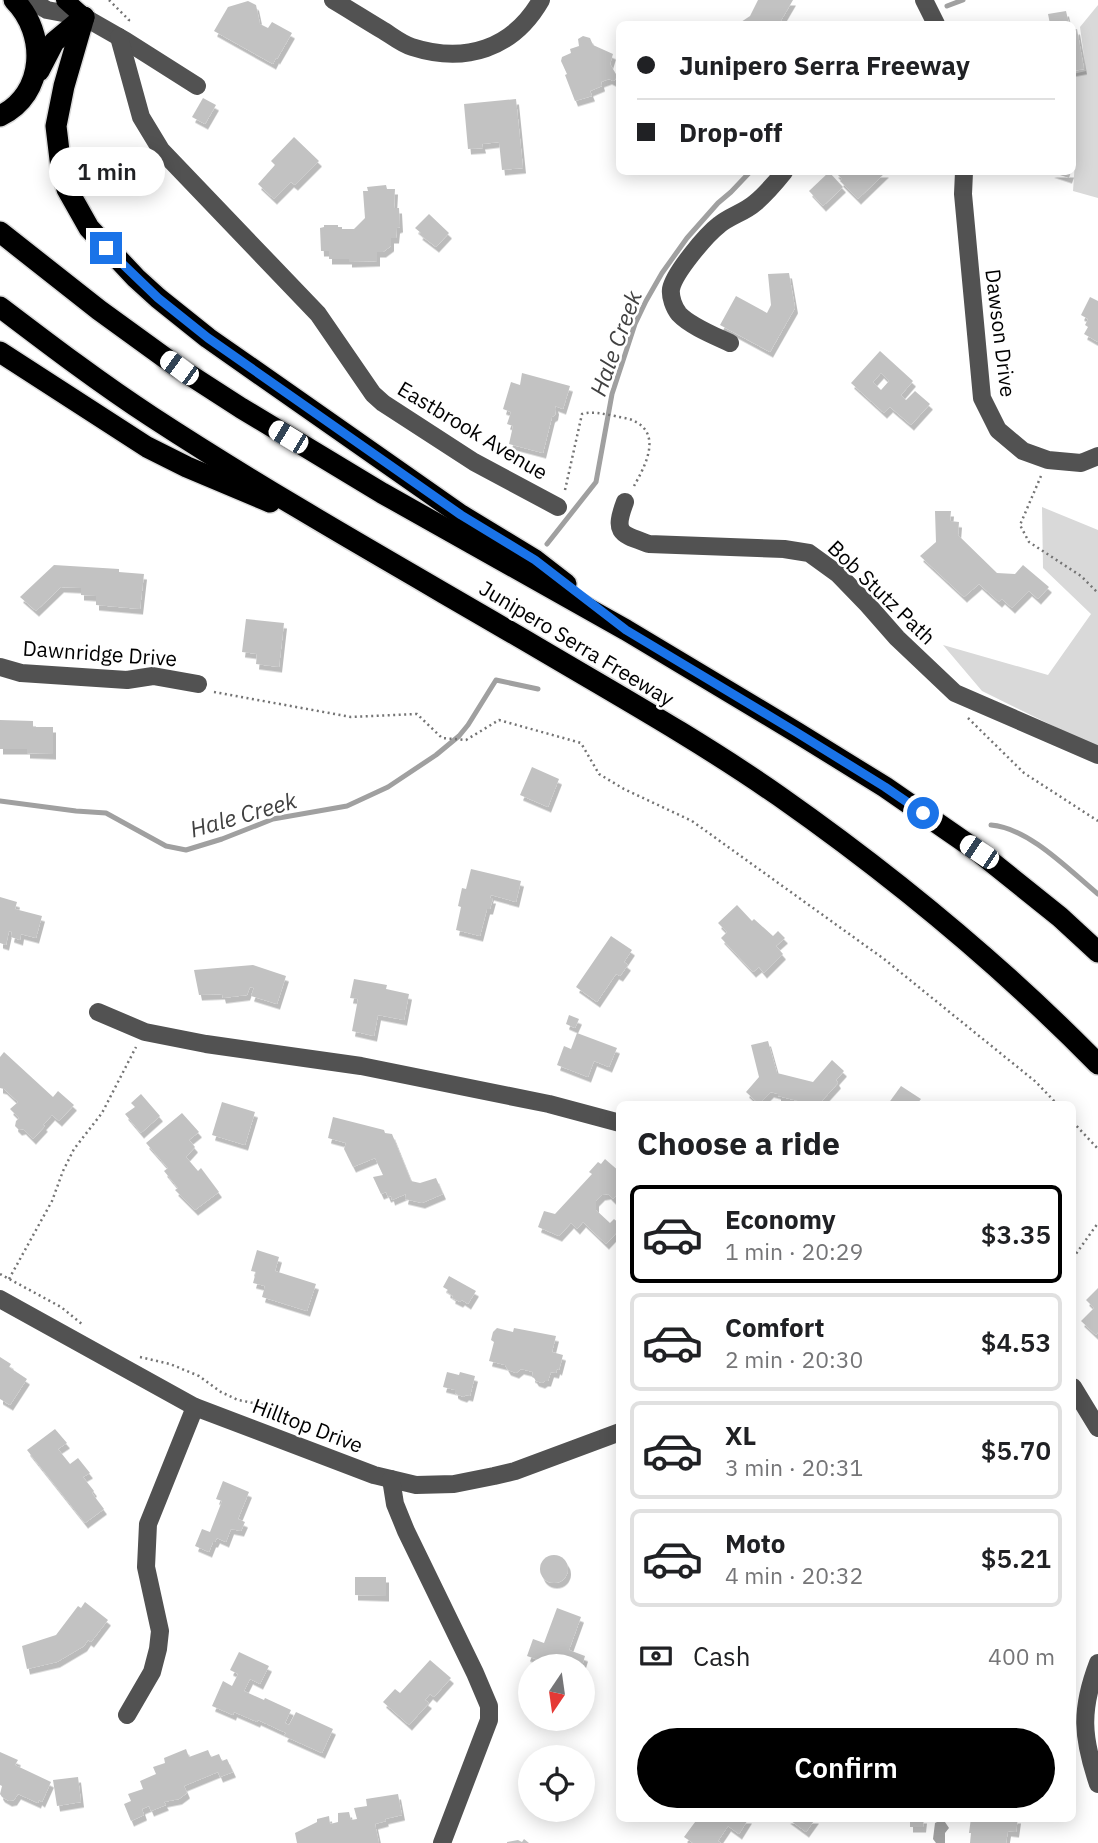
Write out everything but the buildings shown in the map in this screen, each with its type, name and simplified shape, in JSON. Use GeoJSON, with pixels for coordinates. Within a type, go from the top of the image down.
{"type":"FeatureCollection","features":[{"type":"Feature","properties":{"kind":"highway"},"geometry":{"type":"LineString","coordinates":[[15,0],[31,22],[37,44],[37,65],[28,90]]}},
{"type":"Feature","properties":{"kind":"highway"},"geometry":{"type":"LineString","coordinates":[[0,116],[28,90],[54,42],[84,17]]}},
{"type":"Feature","properties":{"kind":"highway"},"geometry":{"type":"LineString","coordinates":[[84,17],[64,86],[56,126],[57,147],[72,199],[89,228],[106,248],[158,298],[208,338],[461,515],[535,560],[626,630]]}},
{"type":"Feature","properties":{"kind":"highway","name":"Junipero Serra Freeway"},"geometry":{"type":"LineString","coordinates":[[0,232],[129,332],[241,408],[382,493],[626,630],[885,787],[979,852],[1060,917],[1098,952]]}},
{"type":"Feature","properties":{"kind":"highway","name":"Junipero Serra Freeway"},"geometry":{"type":"LineString","coordinates":[[0,307],[150,416],[242,474],[615,694],[777,795],[863,857],[943,922],[1023,990],[1098,1064]]}},
{"type":"Feature","properties":{"kind":"highway"},"geometry":{"type":"LineString","coordinates":[[0,352],[147,447],[226,485],[333,528]]}},
{"type":"Feature","properties":{"kind":"main road"},"geometry":{"type":"LineString","coordinates":[[65,0],[84,17]]}},
{"type":"Feature","properties":{"kind":"street"},"geometry":{"type":"LineString","coordinates":[[30,0],[47,10],[84,17],[197,86]]}},
{"type":"Feature","properties":{"kind":"street"},"geometry":{"type":"LineString","coordinates":[[333,0],[409,46],[439,53],[467,53],[502,42],[531,17],[541,0]]}},
{"type":"Feature","properties":{"kind":"street"},"geometry":{"type":"LineString","coordinates":[[924,0],[934,21]]}},
{"type":"Feature","properties":{"kind":"street","name":"Eastbrook Avenue"},"geometry":{"type":"LineString","coordinates":[[119,37],[141,117],[161,149],[318,314],[373,394],[474,462],[558,506]]}},
{"type":"Feature","properties":{"kind":"street"},"geometry":{"type":"LineString","coordinates":[[730,343],[678,313],[672,302],[671,290],[699,245],[716,226],[754,205],[781,175]]}},
{"type":"Feature","properties":{"kind":"street","name":"Dawson Drive"},"geometry":{"type":"LineString","coordinates":[[964,175],[963,194],[982,398],[999,430],[1023,451],[1048,460],[1081,463],[1098,456]]}},
{"type":"Feature","properties":{"kind":"street","name":"Bob Stutz Path"},"geometry":{"type":"LineString","coordinates":[[625,502],[620,515],[619,527],[622,533],[649,544],[809,552],[838,575],[897,638],[955,693]]}},
{"type":"Feature","properties":{"kind":"street","name":"Dawnridge Drive"},"geometry":{"type":"LineString","coordinates":[[0,667],[21,673],[127,680],[153,676],[198,684]]}},
{"type":"Feature","properties":{"kind":"street"},"geometry":{"type":"LineString","coordinates":[[955,693],[1098,755]]}},
{"type":"Feature","properties":{"kind":"street"},"geometry":{"type":"LineString","coordinates":[[98,1012],[145,1032],[206,1044],[361,1066],[549,1104],[616,1122]]}},
{"type":"Feature","properties":{"kind":"street","name":"Hilltop Drive"},"geometry":{"type":"LineString","coordinates":[[0,1299],[195,1406],[374,1475],[416,1485],[454,1484],[515,1471],[616,1433]]}},
{"type":"Feature","properties":{"kind":"street"},"geometry":{"type":"LineString","coordinates":[[1076,1392],[1098,1428]]}},
{"type":"Feature","properties":{"kind":"street"},"geometry":{"type":"LineString","coordinates":[[127,1716],[152,1672],[160,1631],[146,1567],[148,1524],[195,1406]]}},
{"type":"Feature","properties":{"kind":"street"},"geometry":{"type":"LineString","coordinates":[[391,1479],[395,1504],[406,1531],[489,1706],[489,1720],[442,1843]]}},
{"type":"Feature","properties":{"kind":"street"},"geometry":{"type":"LineString","coordinates":[[1098,1663],[1088,1688],[1085,1730],[1088,1754],[1098,1784]]}},
{"type":"Feature","properties":{"kind":"path"},"geometry":{"type":"LineString","coordinates":[[558,506],[562,500],[582,414],[595,412],[639,423],[647,433],[650,446],[647,461],[625,502]]}},
{"type":"Feature","properties":{"kind":"path"},"geometry":{"type":"LineString","coordinates":[[1048,460],[1020,525],[1029,542],[1081,576],[1098,593]]}},
{"type":"Feature","properties":{"kind":"path"},"geometry":{"type":"LineString","coordinates":[[198,684],[217,694],[351,717],[417,714],[442,738],[466,740],[499,720],[581,743],[599,774],[624,789],[692,821],[726,845],[884,959],[1036,1082],[1053,1101]]}},
{"type":"Feature","properties":{"kind":"path"},"geometry":{"type":"LineString","coordinates":[[955,693],[968,720],[1024,773],[1098,821]]}},
{"type":"Feature","properties":{"kind":"path"},"geometry":{"type":"LineString","coordinates":[[9,1279],[52,1201],[74,1149],[102,1113],[145,1032]]}},
{"type":"Feature","properties":{"kind":"path"},"geometry":{"type":"LineString","coordinates":[[1076,1125],[1098,1149]]}},
{"type":"Feature","properties":{"kind":"path"},"geometry":{"type":"LineString","coordinates":[[1076,1254],[1098,1223]]}},
{"type":"Feature","properties":{"kind":"path"},"geometry":{"type":"LineString","coordinates":[[0,1274],[61,1307],[92,1332]]}},
{"type":"Feature","properties":{"kind":"path"},"geometry":{"type":"LineString","coordinates":[[136,1356],[170,1363],[199,1376],[238,1400],[264,1405],[276,1415]]}},
{"type":"Feature","properties":{"kind":"shaded area"},"geometry":{"type":"Polygon","coordinates":[[[1098,5],[1098,198],[1073,191],[1076,175],[1076,73],[1086,71],[1080,27],[1098,5]]]}},
{"type":"Feature","properties":{"kind":"shaded area"},"geometry":{"type":"Polygon","coordinates":[[[1042,507],[1098,530],[1098,748],[982,691],[943,645],[1048,675],[1091,614],[1043,568],[1042,507]]]}},
{"type":"Feature","properties":{"kind":"shaded area"},"geometry":{"type":"Polygon","coordinates":[[[945,1822],[949,1828],[945,1833],[945,1843],[936,1843],[933,1839],[935,1823],[945,1822]]]}},
{"type":"Feature","properties":{"kind":"waterway","name":"Hale Creek"},"geometry":{"type":"LineString","coordinates":[[947,6],[963,0]]}},
{"type":"Feature","properties":{"kind":"waterway","name":"Hale Creek"},"geometry":{"type":"LineString","coordinates":[[547,544],[596,482],[612,394],[635,324],[646,301],[687,238],[747,175]]}},
{"type":"Feature","properties":{"kind":"waterway","name":"Hale Creek"},"geometry":{"type":"LineString","coordinates":[[0,801],[106,813],[166,846],[186,850],[273,819],[347,806],[388,787],[459,736],[496,680],[538,689]]}},
{"type":"Feature","properties":{"kind":"waterway"},"geometry":{"type":"LineString","coordinates":[[991,825],[1005,828],[1034,842],[1098,894]]}},
{"type":"Feature","properties":{"kind":"route"},"geometry":{"type":"LineString","coordinates":[[106,248],[158,298],[208,338],[461,515],[535,560],[626,630],[796,732],[923,813]]}}]}
